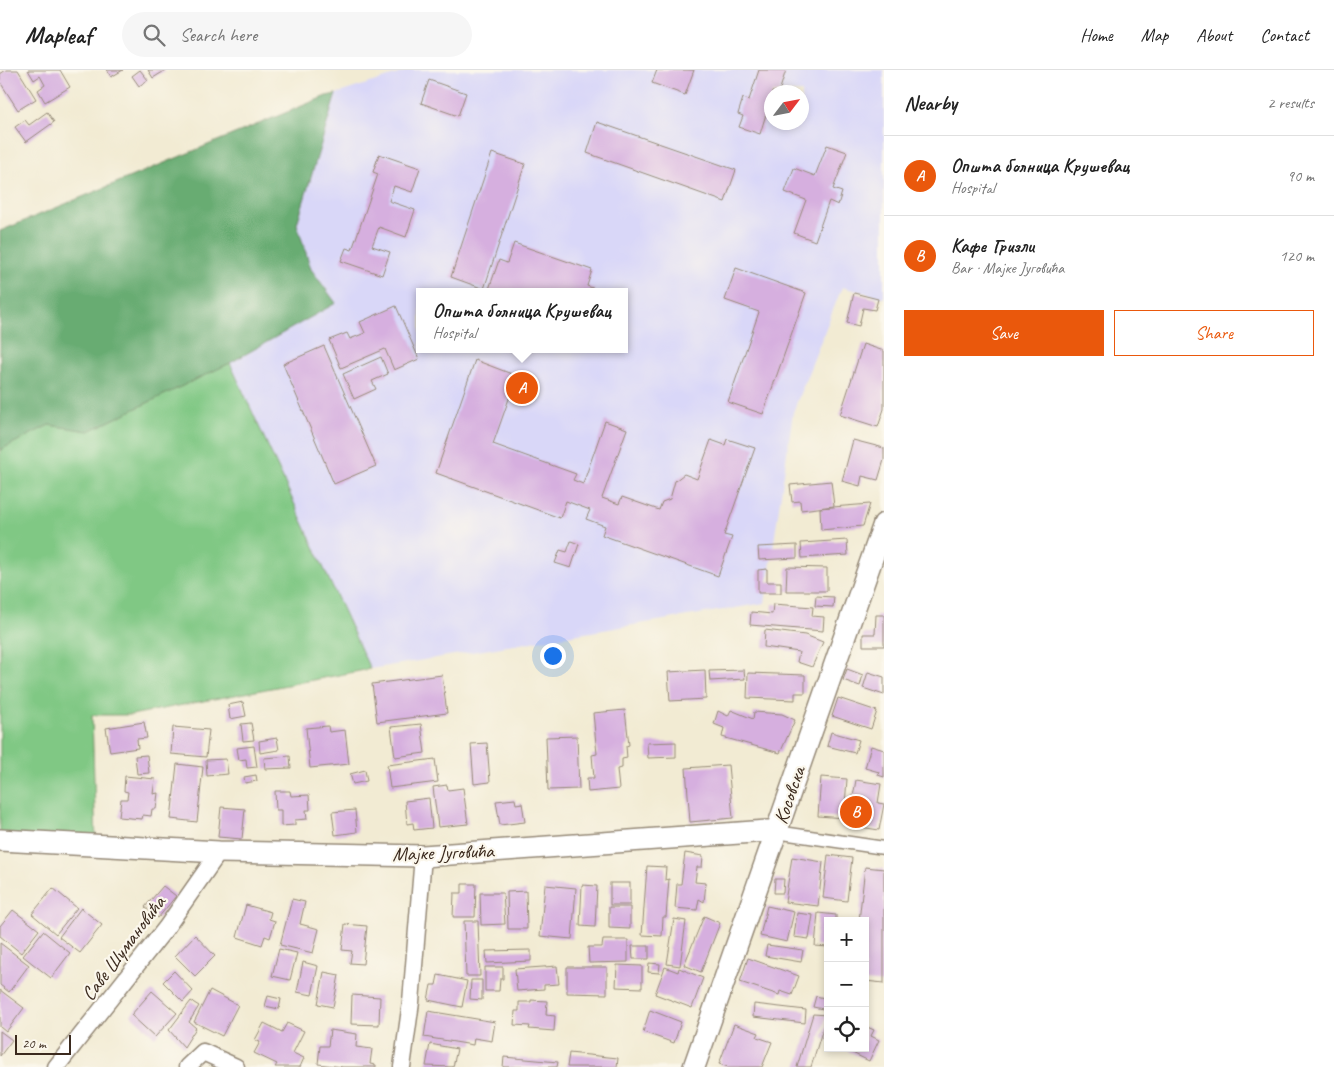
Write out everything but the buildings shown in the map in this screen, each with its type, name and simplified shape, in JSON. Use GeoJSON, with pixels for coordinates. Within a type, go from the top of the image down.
{"type":"FeatureCollection","features":[{"type":"Feature","properties":{"kind":"street","name":"Косовска"},"geometry":{"type":"LineString","coordinates":[[694,1067],[884,524]]}},
{"type":"Feature","properties":{"kind":"street","name":"Мајке Југовића"},"geometry":{"type":"LineString","coordinates":[[0,840],[220,852],[423,856],[776,832],[884,848]]}},
{"type":"Feature","properties":{"kind":"street","name":"Саве Шумановића"},"geometry":{"type":"LineString","coordinates":[[56,1067],[166,928],[220,852]]}},
{"type":"Feature","properties":{"kind":"street"},"geometry":{"type":"LineString","coordinates":[[402,1067],[411,1002],[423,856]]}},
{"type":"Feature","properties":{"kind":"street"},"geometry":{"type":"LineString","coordinates":[[187,1067],[203,1052],[236,1067]]}},
{"type":"Feature","properties":{"kind":"shaded area"},"geometry":{"type":"Polygon","coordinates":[[[410,70],[884,70],[884,298],[842,287],[793,412],[765,603],[370,669],[230,363],[336,303],[311,269],[297,224],[336,94],[410,70]]]}},
{"type":"Feature","properties":{"kind":"green space"},"geometry":{"type":"Polygon","coordinates":[[[336,94],[297,224],[311,269],[336,303],[230,363],[89,431],[49,425],[0,450],[0,231],[326,96],[336,94]]]}},
{"type":"Feature","properties":{"kind":"green space"},"geometry":{"type":"Polygon","coordinates":[[[230,363],[370,669],[131,715],[92,715],[96,844],[0,840],[0,450],[49,425],[89,431],[230,363]]]}},
{"type":"Feature","properties":{"kind":"place","name":"Општа болница Крушевац"},"geometry":{"type":"Point","coordinates":[522,388]}},
{"type":"Feature","properties":{"kind":"place","name":"Кафе Гризли"},"geometry":{"type":"Point","coordinates":[856,812]}}]}
